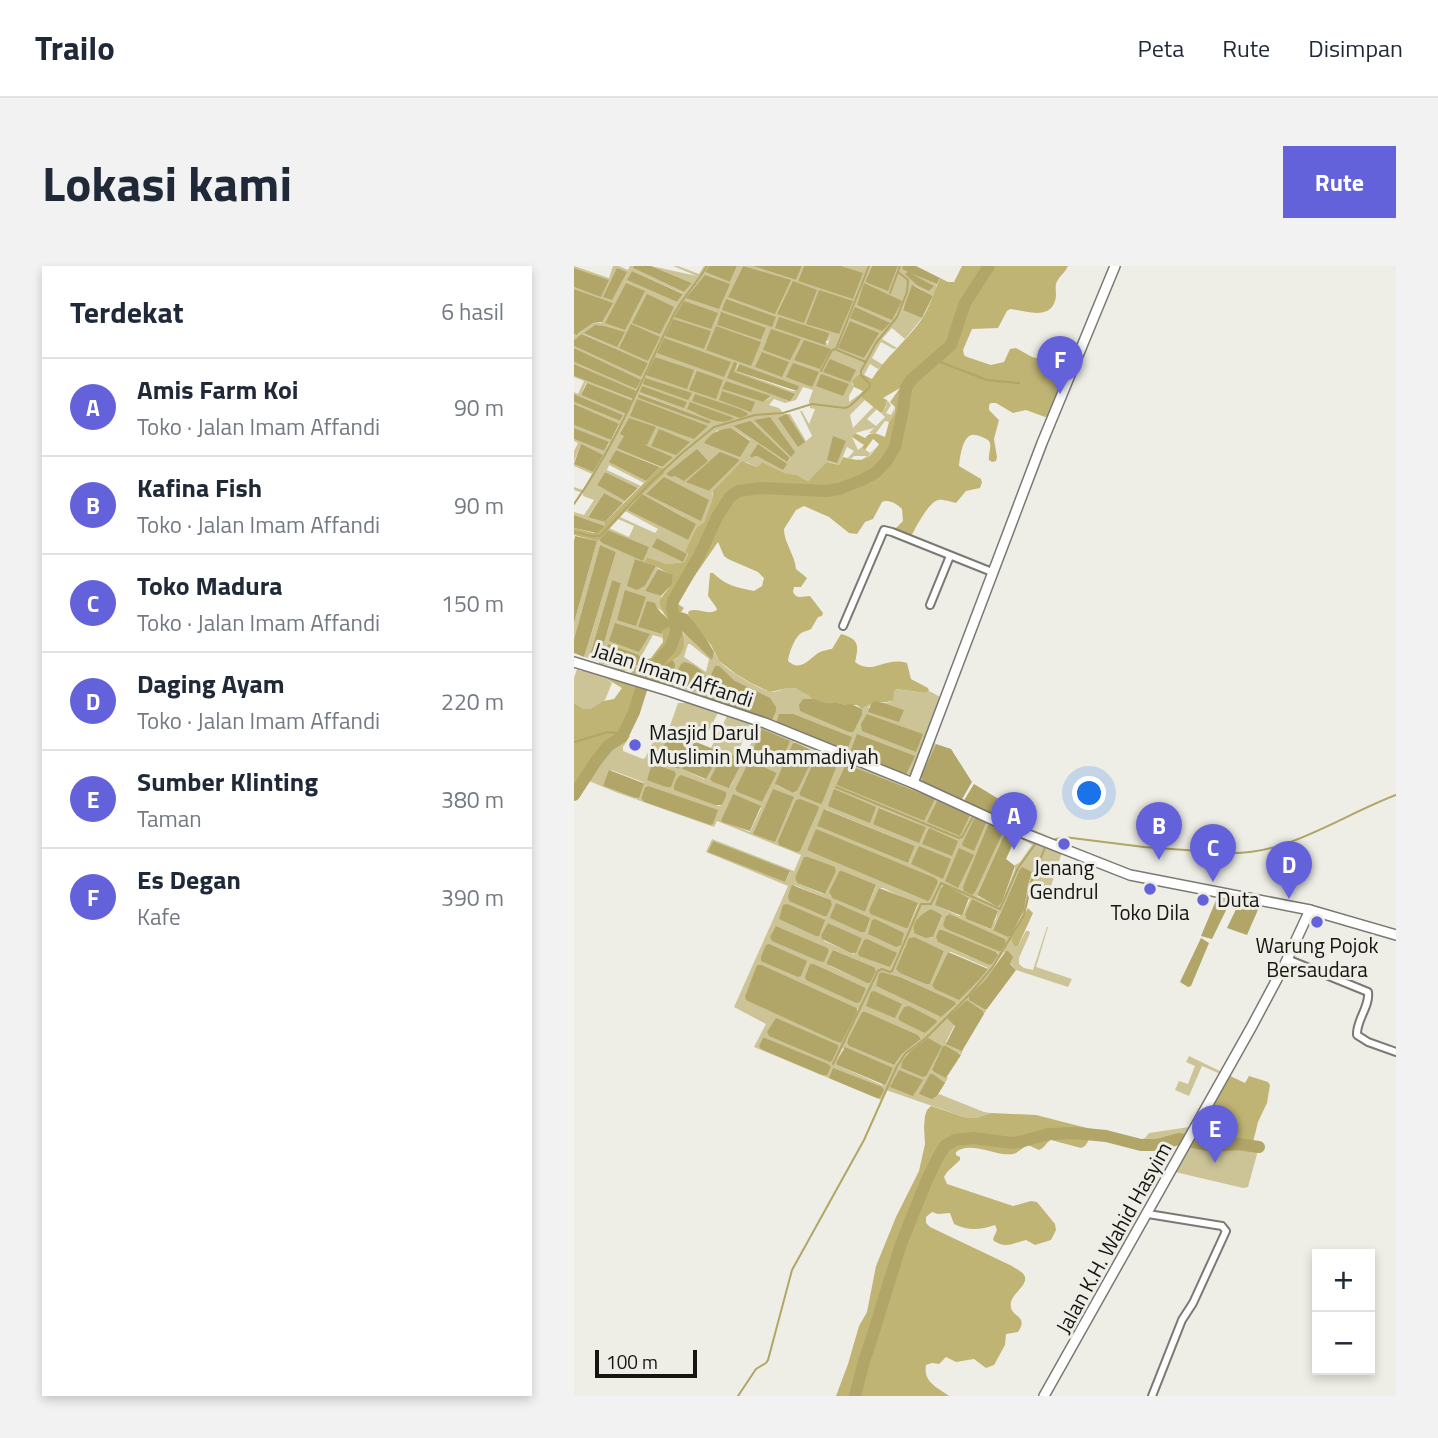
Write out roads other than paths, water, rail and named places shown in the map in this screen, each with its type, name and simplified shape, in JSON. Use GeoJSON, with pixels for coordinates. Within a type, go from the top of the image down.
{"type":"FeatureCollection","features":[{"type":"Feature","properties":{"kind":"street"},"geometry":{"type":"LineString","coordinates":[[913,783],[1045,434],[1115,266]]}},
{"type":"Feature","properties":{"kind":"street"},"geometry":{"type":"LineString","coordinates":[[843,626],[884,530],[992,572]]}},
{"type":"Feature","properties":{"kind":"street"},"geometry":{"type":"LineString","coordinates":[[930,605],[950,556]]}},
{"type":"Feature","properties":{"kind":"street","name":"Jalan Imam Affandi"},"geometry":{"type":"LineString","coordinates":[[574,662],[765,723],[1113,869],[1144,879],[1310,910],[1396,935]]}},
{"type":"Feature","properties":{"kind":"street","name":"Jalan K.H. Wahid Hasyim"},"geometry":{"type":"LineString","coordinates":[[1048,1395],[1252,1026],[1310,910]]}},
{"type":"Feature","properties":{"kind":"street"},"geometry":{"type":"LineString","coordinates":[[1287,959],[1368,992],[1369,999],[1357,1035],[1396,1052]]}},
{"type":"Feature","properties":{"kind":"street"},"geometry":{"type":"LineString","coordinates":[[1148,1214],[1222,1226],[1226,1231],[1194,1303],[1182,1321],[1152,1396]]}},
{"type":"Feature","properties":{"kind":"waterway"},"geometry":{"type":"LineString","coordinates":[[574,504],[616,435],[674,314],[707,266]]}},
{"type":"Feature","properties":{"kind":"waterway"},"geometry":{"type":"LineString","coordinates":[[821,371],[832,350],[836,349],[869,266]]}},
{"type":"Feature","properties":{"kind":"waterway"},"geometry":{"type":"LineString","coordinates":[[890,293],[900,266]]}},
{"type":"Feature","properties":{"kind":"waterway"},"geometry":{"type":"LineString","coordinates":[[574,795],[608,746],[622,737],[634,712],[645,677],[670,648],[676,633],[673,601],[730,497],[738,491],[761,488],[826,491],[839,489],[875,473],[895,447],[906,388],[911,380],[951,345],[965,303],[989,266]]}},
{"type":"Feature","properties":{"kind":"waterway"},"geometry":{"type":"LineString","coordinates":[[574,532],[600,536],[652,481],[714,427],[755,415],[783,413],[812,404],[845,408],[850,406],[869,388],[870,384],[861,375],[861,371],[876,343],[897,317],[907,292],[908,280],[898,272]]}},
{"type":"Feature","properties":{"kind":"waterway"},"geometry":{"type":"LineString","coordinates":[[837,350],[866,362]]}},
{"type":"Feature","properties":{"kind":"waterway"},"geometry":{"type":"LineString","coordinates":[[935,360],[987,380],[1019,383]]}},
{"type":"Feature","properties":{"kind":"waterway"},"geometry":{"type":"LineString","coordinates":[[574,742],[608,732],[624,734]]}},
{"type":"Feature","properties":{"kind":"waterway"},"geometry":{"type":"LineString","coordinates":[[836,787],[959,838],[974,815]]}},
{"type":"Feature","properties":{"kind":"waterway"},"geometry":{"type":"LineString","coordinates":[[1053,840],[1064,837],[1144,847],[1249,852],[1292,842],[1396,795]]}},
{"type":"Feature","properties":{"kind":"waterway"},"geometry":{"type":"LineString","coordinates":[[1023,838],[1044,846]]}},
{"type":"Feature","properties":{"kind":"waterway"},"geometry":{"type":"LineString","coordinates":[[833,1064],[878,971],[892,971],[921,904],[931,904],[941,883],[1000,909],[1018,868],[1036,843]]}},
{"type":"Feature","properties":{"kind":"waterway"},"geometry":{"type":"LineString","coordinates":[[738,1396],[756,1369],[768,1360],[792,1270],[864,1140],[897,1066],[906,1053],[926,1038],[992,968],[1024,915],[1032,880],[1046,845]]}},
{"type":"Feature","properties":{"kind":"waterway"},"geometry":{"type":"LineString","coordinates":[[855,1396],[901,1244],[926,1182],[945,1146],[955,1140],[974,1138],[1011,1143],[1048,1134],[1075,1133],[1106,1136],[1141,1145],[1157,1145],[1179,1139],[1213,1146],[1238,1144],[1259,1147]]}},
{"type":"Feature","properties":{"kind":"place","name":"Es Degan"},"geometry":{"type":"Point","coordinates":[1060,394]}},
{"type":"Feature","properties":{"kind":"place","name":"Masjid Darul Muslimin Muhammadiyah"},"geometry":{"type":"Point","coordinates":[635,745]}},
{"type":"Feature","properties":{"kind":"place","name":"Jenang Gendrul"},"geometry":{"type":"Point","coordinates":[1064,844]}},
{"type":"Feature","properties":{"kind":"place","name":"Amis Farm Koi"},"geometry":{"type":"Point","coordinates":[1014,850]}},
{"type":"Feature","properties":{"kind":"place","name":"Kafina Fish"},"geometry":{"type":"Point","coordinates":[1159,860]}},
{"type":"Feature","properties":{"kind":"place","name":"Toko Madura"},"geometry":{"type":"Point","coordinates":[1213,882]}},
{"type":"Feature","properties":{"kind":"place","name":"Toko Dila"},"geometry":{"type":"Point","coordinates":[1150,889]}},
{"type":"Feature","properties":{"kind":"place","name":"Daging Ayam"},"geometry":{"type":"Point","coordinates":[1289,899]}},
{"type":"Feature","properties":{"kind":"place","name":"Duta"},"geometry":{"type":"Point","coordinates":[1203,900]}},
{"type":"Feature","properties":{"kind":"place","name":"Warung Pojok Bersaudara"},"geometry":{"type":"Point","coordinates":[1317,922]}},
{"type":"Feature","properties":{"kind":"place","name":"Sumber Klinting"},"geometry":{"type":"Point","coordinates":[1215,1163]}}]}
